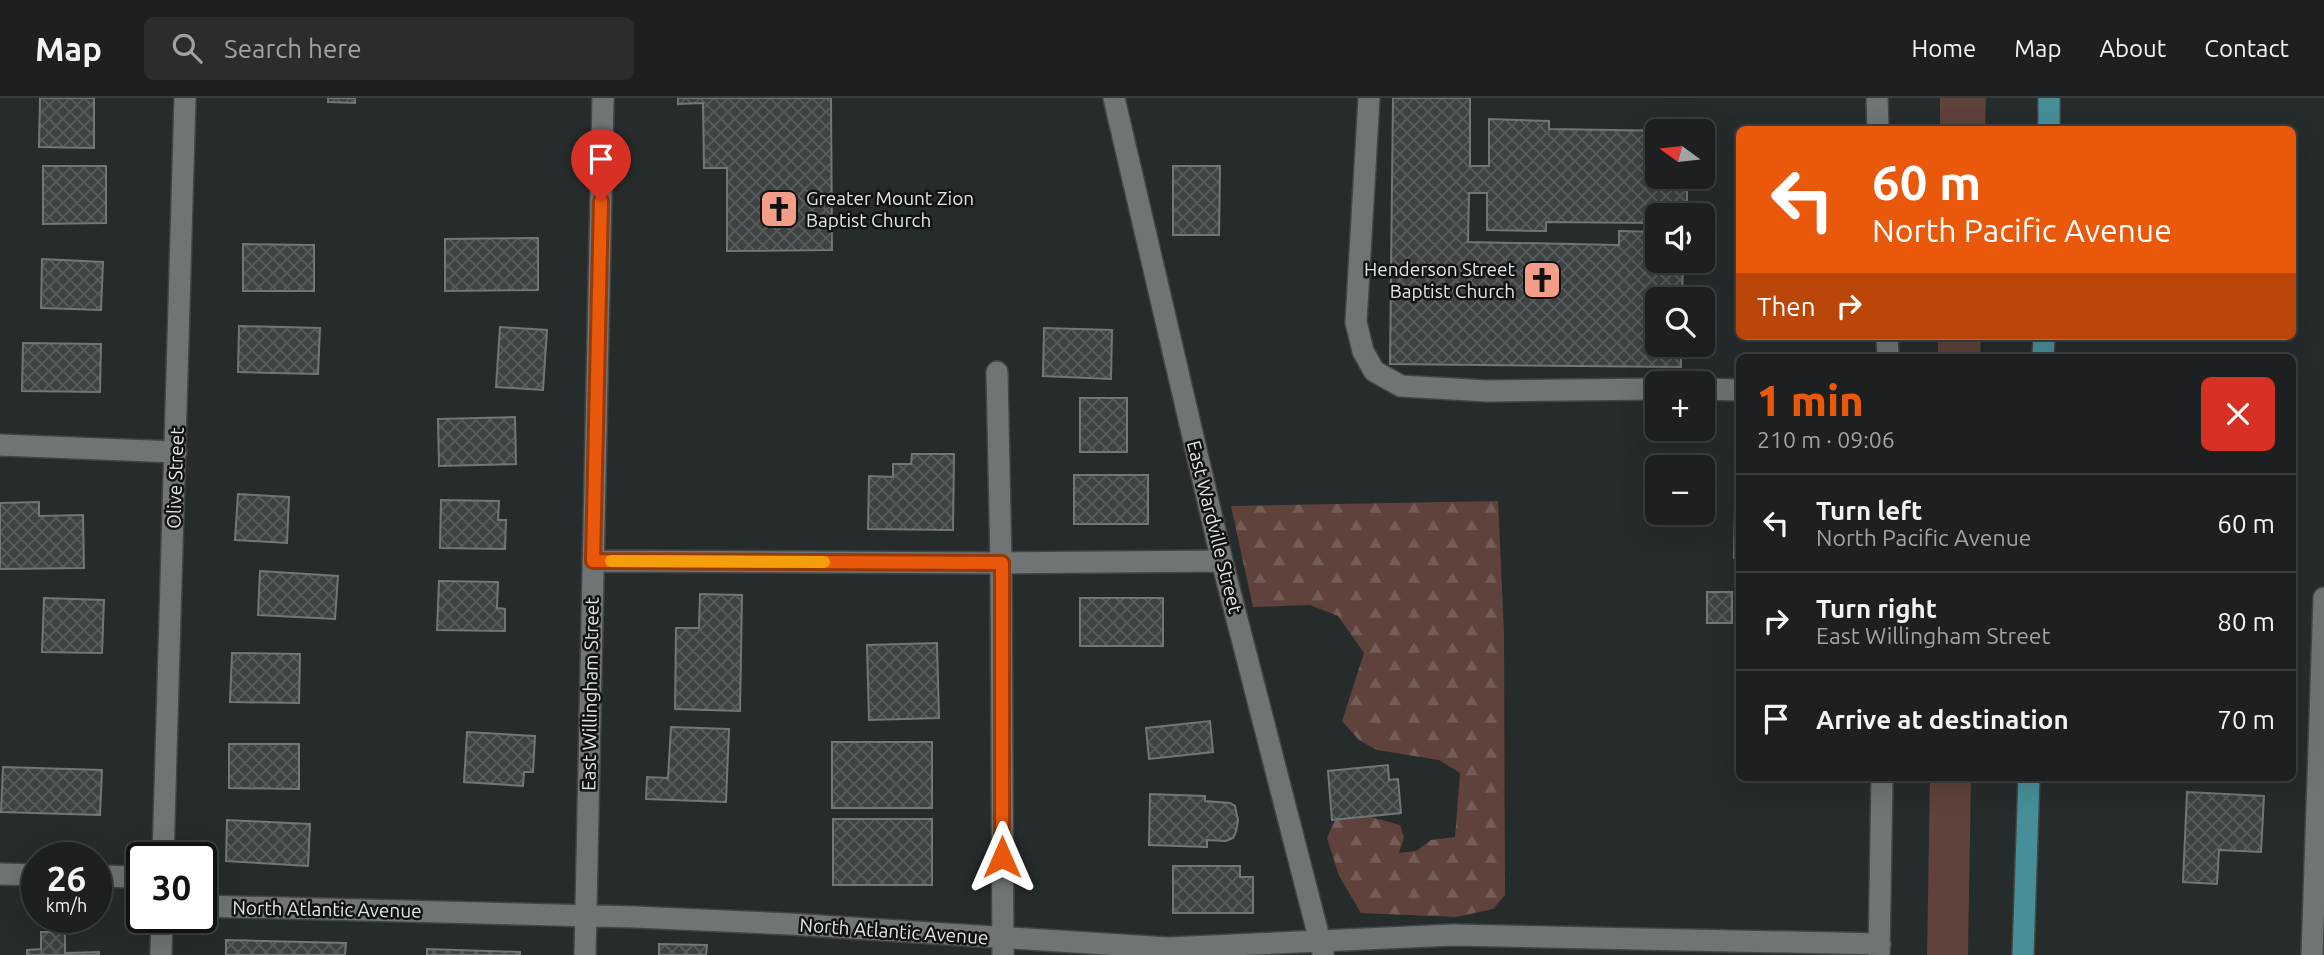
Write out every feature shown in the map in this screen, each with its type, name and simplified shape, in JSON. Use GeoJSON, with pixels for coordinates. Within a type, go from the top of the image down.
{"type":"FeatureCollection","features":[{"type":"Feature","properties":{"kind":"main road"},"geometry":{"type":"LineString","coordinates":[[2049,98],[2049,126]]}},
{"type":"Feature","properties":{"kind":"main road"},"geometry":{"type":"LineString","coordinates":[[2024,955],[2029,781]]}},
{"type":"Feature","properties":{"kind":"street","name":"Olive Street"},"geometry":{"type":"LineString","coordinates":[[164,842],[185,98]]}},
{"type":"Feature","properties":{"kind":"street","name":"East Willingham Street"},"geometry":{"type":"LineString","coordinates":[[585,955],[603,98]]}},
{"type":"Feature","properties":{"kind":"street","name":"East Wardville Street"},"geometry":{"type":"LineString","coordinates":[[1114,98],[1222,561],[1323,948]]}},
{"type":"Feature","properties":{"kind":"street"},"geometry":{"type":"LineString","coordinates":[[1369,98],[1356,323],[1363,351],[1374,370],[1401,386],[1413,387],[1486,391],[1645,389]]}},
{"type":"Feature","properties":{"kind":"street"},"geometry":{"type":"LineString","coordinates":[[1877,98],[1878,126]]}},
{"type":"Feature","properties":{"kind":"street"},"geometry":{"type":"LineString","coordinates":[[997,372],[1002,563],[1003,946]]}},
{"type":"Feature","properties":{"kind":"street"},"geometry":{"type":"LineString","coordinates":[[1715,389],[1736,390]]}},
{"type":"Feature","properties":{"kind":"street"},"geometry":{"type":"LineString","coordinates":[[0,445],[176,452]]}},
{"type":"Feature","properties":{"kind":"street"},"geometry":{"type":"LineString","coordinates":[[593,561],[1222,561]]}},
{"type":"Feature","properties":{"kind":"street"},"geometry":{"type":"LineString","coordinates":[[2312,955],[2324,598]]}},
{"type":"Feature","properties":{"kind":"street"},"geometry":{"type":"LineString","coordinates":[[1879,950],[1882,781]]}},
{"type":"Feature","properties":{"kind":"street"},"geometry":{"type":"LineString","coordinates":[[0,874],[21,875]]}},
{"type":"Feature","properties":{"kind":"street","name":"North Atlantic Avenue"},"geometry":{"type":"LineString","coordinates":[[217,906],[586,915],[790,924],[1003,946],[1323,948],[1452,935],[1879,950]]}},
{"type":"Feature","properties":{"kind":"street"},"geometry":{"type":"LineString","coordinates":[[161,955],[162,933]]}},
{"type":"Feature","properties":{"kind":"green space"},"geometry":{"type":"Polygon","coordinates":[[[1940,98],[1986,98],[1985,126],[1940,126],[1940,98]]]}},
{"type":"Feature","properties":{"kind":"green space"},"geometry":{"type":"Polygon","coordinates":[[[1938,340],[1981,340],[1980,354],[1938,354],[1938,340]]]}},
{"type":"Feature","properties":{"kind":"green space"},"geometry":{"type":"Polygon","coordinates":[[[1498,501],[1504,632],[1505,895],[1493,909],[1456,917],[1361,913],[1339,876],[1327,838],[1335,820],[1360,814],[1400,825],[1404,837],[1399,853],[1416,851],[1431,840],[1455,837],[1460,773],[1439,760],[1377,750],[1359,740],[1342,721],[1364,653],[1338,616],[1310,605],[1253,607],[1231,506],[1498,501]]]}},
{"type":"Feature","properties":{"kind":"green space"},"geometry":{"type":"Polygon","coordinates":[[[1930,781],[1971,781],[1968,955],[1927,955],[1930,781]]]}},
{"type":"Feature","properties":{"kind":"building"},"geometry":{"type":"Polygon","coordinates":[[[40,98],[94,98],[94,148],[39,147],[40,98]]]}},
{"type":"Feature","properties":{"kind":"building"},"geometry":{"type":"Polygon","coordinates":[[[328,98],[355,98],[355,103],[328,102],[328,98]]]}},
{"type":"Feature","properties":{"kind":"building","name":"Greater Mount Zion Baptist Church"},"geometry":{"type":"Polygon","coordinates":[[[678,98],[831,98],[832,250],[727,251],[727,168],[704,168],[703,103],[678,104],[678,98]]]}},
{"type":"Feature","properties":{"kind":"building"},"geometry":{"type":"Polygon","coordinates":[[[1393,98],[1470,98],[1470,166],[1489,166],[1489,119],[1549,121],[1549,129],[1645,130],[1645,189],[1687,189],[1687,203],[1645,203],[1645,223],[1546,222],[1546,231],[1487,230],[1487,193],[1469,193],[1468,242],[1619,245],[1619,231],[1645,232],[1645,273],[1683,273],[1682,287],[1645,287],[1645,357],[1681,357],[1681,367],[1390,364],[1393,98]]]}},
{"type":"Feature","properties":{"kind":"building"},"geometry":{"type":"Polygon","coordinates":[[[43,166],[106,166],[106,223],[43,224],[43,166]]]}},
{"type":"Feature","properties":{"kind":"building"},"geometry":{"type":"Polygon","coordinates":[[[1173,166],[1220,166],[1219,235],[1173,235],[1173,166]]]}},
{"type":"Feature","properties":{"kind":"building"},"geometry":{"type":"Polygon","coordinates":[[[538,238],[538,290],[445,291],[445,239],[538,238]]]}},
{"type":"Feature","properties":{"kind":"building"},"geometry":{"type":"Polygon","coordinates":[[[243,244],[314,245],[314,291],[243,291],[243,244]]]}},
{"type":"Feature","properties":{"kind":"building"},"geometry":{"type":"Polygon","coordinates":[[[42,259],[103,262],[101,310],[41,308],[42,259]]]}},
{"type":"Feature","properties":{"kind":"building"},"geometry":{"type":"Polygon","coordinates":[[[239,326],[320,328],[318,374],[238,372],[239,326]]]}},
{"type":"Feature","properties":{"kind":"building"},"geometry":{"type":"Polygon","coordinates":[[[500,327],[547,330],[543,390],[496,387],[500,327]]]}},
{"type":"Feature","properties":{"kind":"building"},"geometry":{"type":"Polygon","coordinates":[[[1044,328],[1112,330],[1111,379],[1043,376],[1044,328]]]}},
{"type":"Feature","properties":{"kind":"building"},"geometry":{"type":"Polygon","coordinates":[[[23,343],[101,344],[100,392],[22,391],[23,343]]]}},
{"type":"Feature","properties":{"kind":"building"},"geometry":{"type":"Polygon","coordinates":[[[1080,398],[1127,398],[1127,452],[1080,452],[1080,398]]]}},
{"type":"Feature","properties":{"kind":"building"},"geometry":{"type":"Polygon","coordinates":[[[515,417],[516,464],[439,466],[438,419],[515,417]]]}},
{"type":"Feature","properties":{"kind":"building"},"geometry":{"type":"Polygon","coordinates":[[[912,454],[954,454],[953,530],[868,529],[869,476],[893,477],[893,464],[911,464],[912,454]]]}},
{"type":"Feature","properties":{"kind":"building"},"geometry":{"type":"Polygon","coordinates":[[[1074,475],[1148,475],[1148,524],[1074,524],[1074,475]]]}},
{"type":"Feature","properties":{"kind":"building"},"geometry":{"type":"Polygon","coordinates":[[[238,494],[289,497],[287,543],[235,540],[238,494]]]}},
{"type":"Feature","properties":{"kind":"building"},"geometry":{"type":"Polygon","coordinates":[[[441,500],[499,501],[498,520],[506,520],[505,549],[440,548],[441,500]]]}},
{"type":"Feature","properties":{"kind":"building"},"geometry":{"type":"Polygon","coordinates":[[[39,502],[39,516],[83,515],[84,568],[0,569],[0,503],[39,502]]]}},
{"type":"Feature","properties":{"kind":"building"},"geometry":{"type":"Polygon","coordinates":[[[1735,508],[1736,508],[1736,558],[1735,508]]]}},
{"type":"Feature","properties":{"kind":"building"},"geometry":{"type":"Polygon","coordinates":[[[260,571],[338,576],[335,619],[258,615],[260,571]]]}},
{"type":"Feature","properties":{"kind":"building"},"geometry":{"type":"Polygon","coordinates":[[[439,581],[498,582],[497,608],[505,609],[505,631],[437,630],[439,581]]]}},
{"type":"Feature","properties":{"kind":"building"},"geometry":{"type":"Polygon","coordinates":[[[1707,592],[1732,592],[1732,623],[1707,623],[1707,592]]]}},
{"type":"Feature","properties":{"kind":"building"},"geometry":{"type":"Polygon","coordinates":[[[700,594],[742,595],[740,711],[675,709],[676,628],[699,628],[700,594]]]}},
{"type":"Feature","properties":{"kind":"building"},"geometry":{"type":"Polygon","coordinates":[[[44,598],[104,600],[102,653],[42,652],[44,598]]]}},
{"type":"Feature","properties":{"kind":"building"},"geometry":{"type":"Polygon","coordinates":[[[1080,598],[1163,598],[1163,646],[1080,646],[1080,598]]]}},
{"type":"Feature","properties":{"kind":"building"},"geometry":{"type":"Polygon","coordinates":[[[937,643],[939,718],[869,720],[867,645],[937,643]]]}},
{"type":"Feature","properties":{"kind":"building"},"geometry":{"type":"Polygon","coordinates":[[[232,653],[300,654],[299,703],[230,702],[232,653]]]}},
{"type":"Feature","properties":{"kind":"building"},"geometry":{"type":"Polygon","coordinates":[[[1210,721],[1213,752],[1149,759],[1146,728],[1210,721]]]}},
{"type":"Feature","properties":{"kind":"building"},"geometry":{"type":"Polygon","coordinates":[[[671,727],[729,729],[726,802],[646,799],[647,777],[668,778],[671,727]]]}},
{"type":"Feature","properties":{"kind":"building"},"geometry":{"type":"Polygon","coordinates":[[[467,732],[535,736],[533,772],[524,772],[523,786],[464,782],[467,732]]]}},
{"type":"Feature","properties":{"kind":"building"},"geometry":{"type":"Polygon","coordinates":[[[832,742],[932,742],[932,808],[832,808],[832,742]]]}},
{"type":"Feature","properties":{"kind":"building"},"geometry":{"type":"Polygon","coordinates":[[[229,744],[299,744],[299,789],[229,788],[229,744]]]}},
{"type":"Feature","properties":{"kind":"building"},"geometry":{"type":"Polygon","coordinates":[[[1388,765],[1389,780],[1398,779],[1401,813],[1332,820],[1328,771],[1388,765]]]}},
{"type":"Feature","properties":{"kind":"building"},"geometry":{"type":"Polygon","coordinates":[[[3,767],[102,770],[100,815],[1,812],[3,767]]]}},
{"type":"Feature","properties":{"kind":"building"},"geometry":{"type":"Polygon","coordinates":[[[2187,792],[2264,796],[2261,852],[2219,850],[2217,884],[2183,882],[2187,792]]]}},
{"type":"Feature","properties":{"kind":"building"},"geometry":{"type":"Polygon","coordinates":[[[1150,794],[1205,796],[1205,801],[1230,803],[1235,806],[1238,820],[1236,832],[1233,838],[1226,841],[1207,840],[1207,847],[1149,845],[1150,794]]]}},
{"type":"Feature","properties":{"kind":"building"},"geometry":{"type":"Polygon","coordinates":[[[833,819],[932,819],[932,885],[833,885],[833,819]]]}},
{"type":"Feature","properties":{"kind":"building"},"geometry":{"type":"Polygon","coordinates":[[[227,820],[310,824],[308,866],[226,861],[227,820]]]}},
{"type":"Feature","properties":{"kind":"building"},"geometry":{"type":"Polygon","coordinates":[[[1173,866],[1240,866],[1240,877],[1253,877],[1253,913],[1173,913],[1173,866]]]}},
{"type":"Feature","properties":{"kind":"building"},"geometry":{"type":"Polygon","coordinates":[[[41,933],[65,933],[65,953],[99,952],[99,955],[27,955],[27,950],[41,949],[41,933]]]}},
{"type":"Feature","properties":{"kind":"building"},"geometry":{"type":"Polygon","coordinates":[[[226,940],[346,943],[345,955],[226,955],[226,940]]]}},
{"type":"Feature","properties":{"kind":"building"},"geometry":{"type":"Polygon","coordinates":[[[659,944],[707,945],[706,955],[659,955],[659,944]]]}},
{"type":"Feature","properties":{"kind":"building"},"geometry":{"type":"Polygon","coordinates":[[[427,949],[520,952],[520,955],[427,955],[427,949]]]}},
{"type":"Feature","properties":{"kind":"slow traffic"},"geometry":{"type":"LineString","coordinates":[[611,561],[824,562]]}},
{"type":"Feature","properties":{"kind":"place","name":"Greater Mount Zion Baptist Church"},"geometry":{"type":"Point","coordinates":[779,209]}},
{"type":"Feature","properties":{"kind":"place","name":"Henderson Street Baptist Church"},"geometry":{"type":"Point","coordinates":[1542,280]}},
{"type":"Feature","properties":{"kind":"route"},"geometry":{"type":"LineString","coordinates":[[601,201],[593,561],[1002,563],[1002,857]]}}]}
